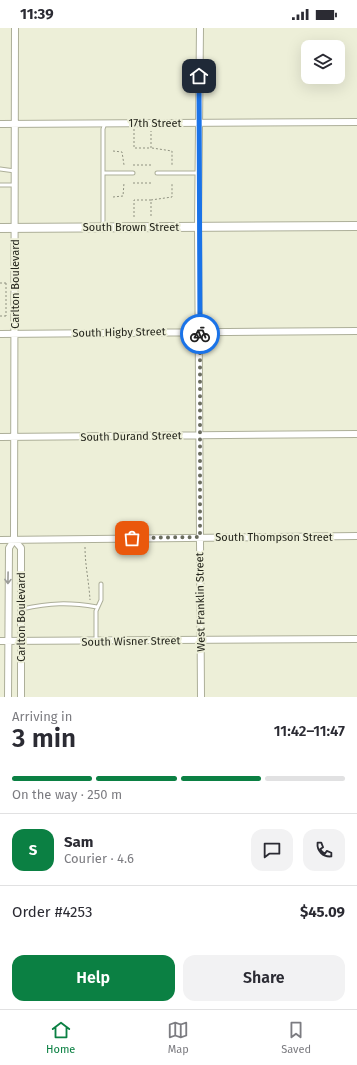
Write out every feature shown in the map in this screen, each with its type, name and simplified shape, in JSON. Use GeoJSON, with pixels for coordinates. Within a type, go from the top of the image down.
{"type":"FeatureCollection","features":[{"type":"Feature","properties":{"kind":"main road","name":"South Brown Street"},"geometry":{"type":"LineString","coordinates":[[0,228],[357,226]]}},
{"type":"Feature","properties":{"kind":"street","name":"Carlton Boulevard"},"geometry":{"type":"LineString","coordinates":[[8,697],[9,548],[14,540],[16,171],[15,28]]}},
{"type":"Feature","properties":{"kind":"street","name":"West Franklin Street"},"geometry":{"type":"LineString","coordinates":[[200,28],[198,227],[200,332],[201,697]]}},
{"type":"Feature","properties":{"kind":"street","name":"17th Street"},"geometry":{"type":"LineString","coordinates":[[0,124],[357,122]]}},
{"type":"Feature","properties":{"kind":"street","name":"South Higby Street"},"geometry":{"type":"LineString","coordinates":[[0,334],[357,331]]}},
{"type":"Feature","properties":{"kind":"street","name":"South Durand Street"},"geometry":{"type":"LineString","coordinates":[[0,437],[357,434]]}},
{"type":"Feature","properties":{"kind":"street","name":"South Thompson Street"},"geometry":{"type":"LineString","coordinates":[[0,540],[357,536]]}},
{"type":"Feature","properties":{"kind":"street","name":"Carlton Boulevard"},"geometry":{"type":"LineString","coordinates":[[14,540],[21,548],[21,697]]}},
{"type":"Feature","properties":{"kind":"street","name":"South Wisner Street"},"geometry":{"type":"LineString","coordinates":[[0,641],[357,639]]}},
{"type":"Feature","properties":{"kind":"lane"},"geometry":{"type":"LineString","coordinates":[[103,227],[103,129],[105,123]]}},
{"type":"Feature","properties":{"kind":"lane"},"geometry":{"type":"LineString","coordinates":[[0,169],[16,171]]}},
{"type":"Feature","properties":{"kind":"lane"},"geometry":{"type":"LineString","coordinates":[[103,173],[133,173]]}},
{"type":"Feature","properties":{"kind":"lane"},"geometry":{"type":"LineString","coordinates":[[157,173],[198,173]]}},
{"type":"Feature","properties":{"kind":"lane"},"geometry":{"type":"LineString","coordinates":[[0,186],[15,185]]}},
{"type":"Feature","properties":{"kind":"lane"},"geometry":{"type":"LineString","coordinates":[[96,641],[97,607],[101,600],[101,584]]}},
{"type":"Feature","properties":{"kind":"lane"},"geometry":{"type":"LineString","coordinates":[[22,609],[51,603],[90,605],[97,607]]}},
{"type":"Feature","properties":{"kind":"path"},"geometry":{"type":"LineString","coordinates":[[134,128],[134,148],[151,148],[172,151],[172,165]]}},
{"type":"Feature","properties":{"kind":"path"},"geometry":{"type":"LineString","coordinates":[[151,128],[151,148]]}},
{"type":"Feature","properties":{"kind":"path"},"geometry":{"type":"LineString","coordinates":[[113,151],[122,152],[124,165]]}},
{"type":"Feature","properties":{"kind":"path"},"geometry":{"type":"LineString","coordinates":[[132,165],[153,165]]}},
{"type":"Feature","properties":{"kind":"path"},"geometry":{"type":"LineString","coordinates":[[113,197],[122,196],[124,183]]}},
{"type":"Feature","properties":{"kind":"path"},"geometry":{"type":"LineString","coordinates":[[133,183],[153,183]]}},
{"type":"Feature","properties":{"kind":"path"},"geometry":{"type":"LineString","coordinates":[[134,217],[134,200],[151,200],[172,197],[172,183]]}},
{"type":"Feature","properties":{"kind":"path"},"geometry":{"type":"LineString","coordinates":[[150,217],[151,200]]}},
{"type":"Feature","properties":{"kind":"path"},"geometry":{"type":"LineString","coordinates":[[0,284],[9,284]]}},
{"type":"Feature","properties":{"kind":"path"},"geometry":{"type":"LineString","coordinates":[[6,284],[6,316]]}},
{"type":"Feature","properties":{"kind":"path"},"geometry":{"type":"LineString","coordinates":[[0,316],[9,316]]}},
{"type":"Feature","properties":{"kind":"path"},"geometry":{"type":"LineString","coordinates":[[85,547],[85,566],[89,578],[90,605]]}},
{"type":"Feature","properties":{"kind":"way so far"},"geometry":{"type":"LineString","coordinates":[[132,538],[200,537],[200,334]]}},
{"type":"Feature","properties":{"kind":"route"},"geometry":{"type":"LineString","coordinates":[[199,76],[198,227],[200,236],[200,334]]}}]}
